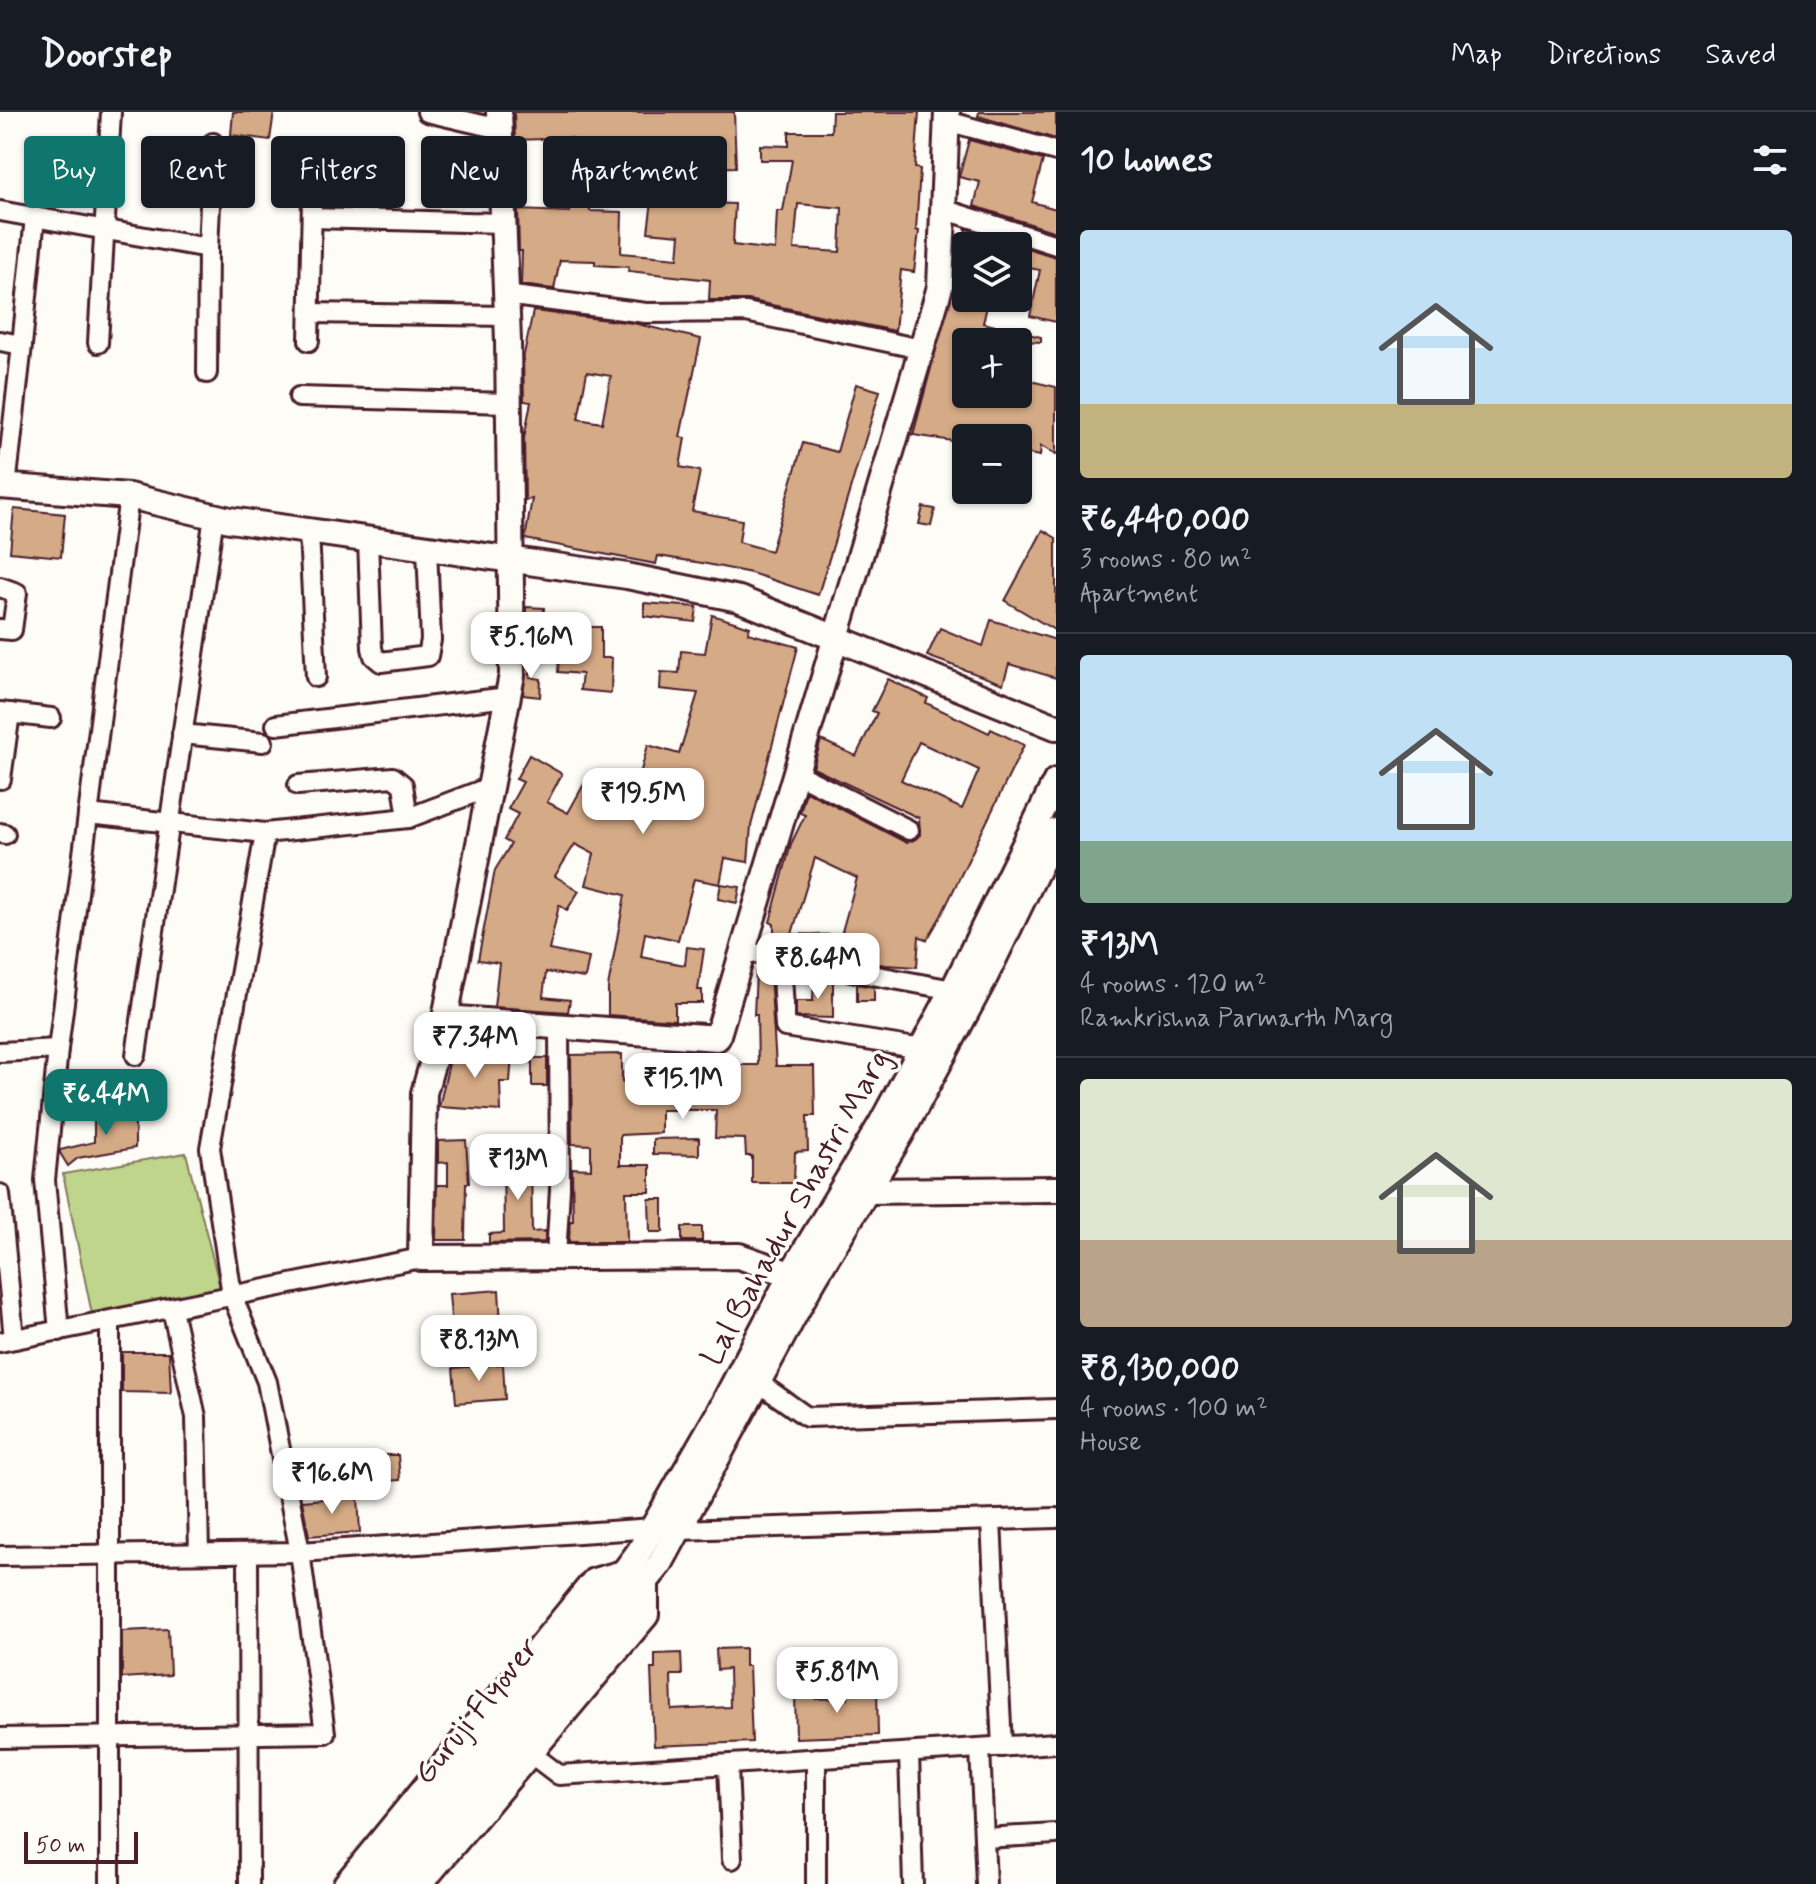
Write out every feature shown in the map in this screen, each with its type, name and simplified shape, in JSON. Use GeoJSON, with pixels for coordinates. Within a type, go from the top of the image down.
{"type":"FeatureCollection","features":[{"type":"Feature","properties":{"kind":"street"},"geometry":{"type":"LineString","coordinates":[[98,343],[111,112]]}},
{"type":"Feature","properties":{"kind":"street"},"geometry":{"type":"LineString","coordinates":[[421,1258],[424,1093],[445,1018],[512,675],[506,306],[499,121],[427,112]]}},
{"type":"Feature","properties":{"kind":"street"},"geometry":{"type":"LineString","coordinates":[[445,1018],[717,1038],[940,287],[947,117],[1056,151]]}},
{"type":"Feature","properties":{"kind":"street"},"geometry":{"type":"LineString","coordinates":[[207,373],[210,208]]}},
{"type":"Feature","properties":{"kind":"street"},"geometry":{"type":"LineString","coordinates":[[309,341],[312,209],[503,223]]}},
{"type":"Feature","properties":{"kind":"street"},"geometry":{"type":"LineString","coordinates":[[943,209],[1056,245]]}},
{"type":"Feature","properties":{"kind":"street"},"geometry":{"type":"LineString","coordinates":[[0,211],[208,248]]}},
{"type":"Feature","properties":{"kind":"street"},"geometry":{"type":"LineString","coordinates":[[35,217],[3,486],[129,496],[214,516],[627,576],[739,599],[1056,727]]}},
{"type":"Feature","properties":{"kind":"street"},"geometry":{"type":"LineString","coordinates":[[310,313],[506,306],[646,313],[746,312],[921,349]]}},
{"type":"Feature","properties":{"kind":"street"},"geometry":{"type":"LineString","coordinates":[[0,341],[22,345]]}},
{"type":"Feature","properties":{"kind":"street"},"geometry":{"type":"LineString","coordinates":[[299,397],[508,403]]}},
{"type":"Feature","properties":{"kind":"street"},"geometry":{"type":"LineString","coordinates":[[59,1331],[45,1180],[58,1049],[129,496]]}},
{"type":"Feature","properties":{"kind":"street"},"geometry":{"type":"LineString","coordinates":[[136,1055],[214,516]]}},
{"type":"Feature","properties":{"kind":"street"},"geometry":{"type":"LineString","coordinates":[[309,532],[316,677]]}},
{"type":"Feature","properties":{"kind":"street"},"geometry":{"type":"LineString","coordinates":[[368,540],[372,648],[374,656],[381,662],[428,656],[431,640],[427,549]]}},
{"type":"Feature","properties":{"kind":"street"},"geometry":{"type":"LineString","coordinates":[[0,587],[17,593],[12,630],[0,629]]}},
{"type":"Feature","properties":{"kind":"street"},"geometry":{"type":"LineString","coordinates":[[276,725],[508,697]]}},
{"type":"Feature","properties":{"kind":"street"},"geometry":{"type":"LineString","coordinates":[[1,779],[5,712],[51,718]]}},
{"type":"Feature","properties":{"kind":"street"},"geometry":{"type":"LineString","coordinates":[[182,734],[263,742]]}},
{"type":"Feature","properties":{"kind":"street"},"geometry":{"type":"LineString","coordinates":[[796,773],[909,830]]}},
{"type":"Feature","properties":{"kind":"street"},"geometry":{"type":"LineString","coordinates":[[298,785],[393,777],[403,785],[408,818]]}},
{"type":"Feature","properties":{"kind":"street","name":"Lal Bahadur Shastri Marg"},"geometry":{"type":"LineString","coordinates":[[635,1578],[653,1528],[802,1278],[953,990],[1056,781]]}},
{"type":"Feature","properties":{"kind":"street"},"geometry":{"type":"LineString","coordinates":[[88,814],[265,833],[408,818],[490,787]]}},
{"type":"Feature","properties":{"kind":"street","name":"Lal Bahadur Shastri Marg"},"geometry":{"type":"LineString","coordinates":[[635,1578],[679,1530],[759,1383],[802,1278],[866,1191],[984,979],[1056,831]]}},
{"type":"Feature","properties":{"kind":"street"},"geometry":{"type":"LineString","coordinates":[[0,1738],[325,1733],[300,1552],[267,1382],[232,1295],[210,1148],[265,833]]}},
{"type":"Feature","properties":{"kind":"street"},"geometry":{"type":"LineString","coordinates":[[743,951],[953,990]]}},
{"type":"Feature","properties":{"kind":"street"},"geometry":{"type":"LineString","coordinates":[[781,958],[785,1027],[922,1049]]}},
{"type":"Feature","properties":{"kind":"street"},"geometry":{"type":"LineString","coordinates":[[556,1256],[560,1189],[559,1027]]}},
{"type":"Feature","properties":{"kind":"street"},"geometry":{"type":"LineString","coordinates":[[0,1052],[58,1049]]}},
{"type":"Feature","properties":{"kind":"street"},"geometry":{"type":"LineString","coordinates":[[866,1191],[1056,1189]]}},
{"type":"Feature","properties":{"kind":"street"},"geometry":{"type":"LineString","coordinates":[[0,1194],[7,1341],[421,1258],[739,1256],[802,1278]]}},
{"type":"Feature","properties":{"kind":"street"},"geometry":{"type":"LineString","coordinates":[[172,1309],[196,1417],[199,1553]]}},
{"type":"Feature","properties":{"kind":"street"},"geometry":{"type":"LineString","coordinates":[[110,1321],[110,1884]]}},
{"type":"Feature","properties":{"kind":"street"},"geometry":{"type":"LineString","coordinates":[[759,1383],[807,1417],[1056,1409]]}},
{"type":"Feature","properties":{"kind":"street"},"geometry":{"type":"LineString","coordinates":[[679,1530],[1056,1518]]}},
{"type":"Feature","properties":{"kind":"street"},"geometry":{"type":"LineString","coordinates":[[991,1521],[1002,1747]]}},
{"type":"Feature","properties":{"kind":"street"},"geometry":{"type":"LineString","coordinates":[[0,1556],[300,1552],[653,1528]]}},
{"type":"Feature","properties":{"kind":"street"},"geometry":{"type":"LineString","coordinates":[[248,1553],[249,1884]]}},
{"type":"Feature","properties":{"kind":"street"},"geometry":{"type":"LineString","coordinates":[[346,1884],[594,1581],[635,1578],[646,1615],[420,1884]]}},
{"type":"Feature","properties":{"kind":"street","name":"Guruji Flyover"},"geometry":{"type":"LineString","coordinates":[[398,1884],[635,1578]]}},
{"type":"Feature","properties":{"kind":"street","name":"Guruji Flyover"},"geometry":{"type":"LineString","coordinates":[[374,1884],[555,1665],[611,1608]]}},
{"type":"Feature","properties":{"kind":"street"},"geometry":{"type":"LineString","coordinates":[[530,1753],[559,1775],[1056,1743]]}},
{"type":"Feature","properties":{"kind":"street"},"geometry":{"type":"LineString","coordinates":[[980,1748],[986,1884]]}},
{"type":"Feature","properties":{"kind":"street"},"geometry":{"type":"LineString","coordinates":[[909,1753],[913,1884]]}},
{"type":"Feature","properties":{"kind":"street"},"geometry":{"type":"LineString","coordinates":[[816,1758],[816,1884]]}},
{"type":"Feature","properties":{"kind":"street"},"geometry":{"type":"LineString","coordinates":[[728,1766],[732,1859]]}},
{"type":"Feature","properties":{"kind":"street"},"geometry":{"type":"LineString","coordinates":[[984,1838],[1056,1834]]}},
{"type":"Feature","properties":{"kind":"green space"},"geometry":{"type":"Polygon","coordinates":[[[186,1153],[221,1291],[92,1314],[63,1174],[186,1153]]]}},
{"type":"Feature","properties":{"kind":"building"},"geometry":{"type":"Polygon","coordinates":[[[233,112],[274,112],[270,140],[231,135],[233,112]]]}},
{"type":"Feature","properties":{"kind":"building"},"geometry":{"type":"Polygon","coordinates":[[[514,112],[734,112],[736,167],[727,167],[727,136],[543,136],[543,139],[515,136],[514,112]]]}},
{"type":"Feature","properties":{"kind":"building"},"geometry":{"type":"Polygon","coordinates":[[[832,112],[919,112],[915,168],[920,169],[916,230],[919,231],[914,272],[901,270],[895,331],[748,300],[709,300],[710,280],[628,271],[629,267],[595,265],[595,261],[560,260],[554,289],[521,285],[518,210],[570,212],[570,208],[590,208],[590,211],[622,212],[621,253],[678,258],[680,235],[648,232],[651,208],[727,208],[727,204],[735,204],[733,245],[775,250],[777,211],[783,211],[792,160],[760,160],[760,145],[789,146],[789,132],[831,132],[832,112]],[[798,204],[794,249],[840,252],[842,208],[798,204]]]}},
{"type":"Feature","properties":{"kind":"building"},"geometry":{"type":"Polygon","coordinates":[[[979,112],[1056,112],[1056,139],[978,116],[979,112]]]}},
{"type":"Feature","properties":{"kind":"building"},"geometry":{"type":"Polygon","coordinates":[[[969,140],[1043,160],[1032,202],[1056,209],[1056,232],[974,206],[980,182],[959,177],[969,140]]]}},
{"type":"Feature","properties":{"kind":"building"},"geometry":{"type":"Polygon","coordinates":[[[1032,250],[1056,257],[1056,322],[1030,316],[1040,270],[1032,269],[1032,250]]]}},
{"type":"Feature","properties":{"kind":"building"},"geometry":{"type":"Polygon","coordinates":[[[952,290],[952,312],[986,312],[983,323],[1004,328],[952,328],[952,408],[1032,408],[1032,381],[1056,387],[1056,454],[1041,446],[1040,456],[1032,455],[1032,424],[952,424],[952,441],[913,435],[952,290]]]}},
{"type":"Feature","properties":{"kind":"building"},"geometry":{"type":"Polygon","coordinates":[[[533,311],[633,323],[701,339],[680,437],[685,438],[680,467],[700,471],[692,511],[742,520],[739,542],[771,551],[803,443],[837,452],[856,384],[880,391],[818,595],[751,573],[702,563],[658,556],[656,564],[525,539],[532,499],[525,500],[524,438],[531,402],[524,401],[523,359],[533,311]],[[587,372],[578,419],[602,423],[611,376],[587,372]]]}},
{"type":"Feature","properties":{"kind":"building"},"geometry":{"type":"Polygon","coordinates":[[[1032,335],[1041,337],[1041,342],[1032,342],[1032,335]]]}},
{"type":"Feature","properties":{"kind":"building"},"geometry":{"type":"Polygon","coordinates":[[[923,507],[935,509],[931,526],[919,524],[923,507]]]}},
{"type":"Feature","properties":{"kind":"building"},"geometry":{"type":"Polygon","coordinates":[[[14,509],[65,514],[61,557],[10,552],[14,509]]]}},
{"type":"Feature","properties":{"kind":"building"},"geometry":{"type":"Polygon","coordinates":[[[1043,530],[1056,538],[1056,631],[1005,601],[1043,530]]]}},
{"type":"Feature","properties":{"kind":"building"},"geometry":{"type":"Polygon","coordinates":[[[644,603],[697,607],[695,622],[644,616],[644,603]]]}},
{"type":"Feature","properties":{"kind":"building"},"geometry":{"type":"Polygon","coordinates":[[[526,607],[544,608],[543,620],[526,619],[526,607]]]}},
{"type":"Feature","properties":{"kind":"building"},"geometry":{"type":"Polygon","coordinates":[[[712,615],[750,627],[748,633],[798,647],[751,826],[748,862],[725,858],[720,884],[694,879],[678,940],[645,933],[641,957],[685,965],[687,947],[704,949],[698,990],[702,990],[702,1003],[675,1003],[675,1020],[608,1015],[608,987],[625,895],[586,885],[594,854],[575,844],[555,876],[579,891],[567,910],[559,905],[549,950],[589,958],[585,978],[546,972],[543,997],[570,1000],[568,1012],[494,1007],[499,963],[478,960],[495,870],[511,844],[504,840],[518,814],[508,809],[523,782],[516,779],[529,755],[562,774],[547,802],[568,813],[584,784],[603,794],[597,804],[637,814],[647,776],[640,774],[648,745],[679,754],[698,693],[660,689],[661,672],[679,673],[681,651],[705,653],[712,615]]]}},
{"type":"Feature","properties":{"kind":"building"},"geometry":{"type":"Polygon","coordinates":[[[991,620],[1056,640],[1056,678],[1009,664],[1003,684],[927,656],[940,628],[983,646],[991,620]]]}},
{"type":"Feature","properties":{"kind":"building"},"geometry":{"type":"Polygon","coordinates":[[[585,627],[601,627],[601,658],[612,658],[611,693],[580,690],[582,674],[558,672],[559,654],[585,656],[585,627]]]}},
{"type":"Feature","properties":{"kind":"building"},"geometry":{"type":"Polygon","coordinates":[[[527,651],[532,651],[530,677],[541,679],[540,697],[523,695],[527,651]]]}},
{"type":"Feature","properties":{"kind":"building"},"geometry":{"type":"Polygon","coordinates":[[[888,679],[928,698],[926,703],[989,733],[991,729],[1024,745],[941,916],[927,940],[919,936],[917,967],[885,965],[774,945],[774,924],[770,922],[791,844],[805,815],[800,813],[806,791],[907,843],[920,835],[919,818],[813,768],[821,740],[856,756],[877,713],[872,711],[888,679]],[[919,742],[901,780],[962,809],[979,770],[919,742]],[[815,858],[792,934],[841,935],[857,878],[815,858]]]}},
{"type":"Feature","properties":{"kind":"building"},"geometry":{"type":"Polygon","coordinates":[[[721,884],[740,887],[737,903],[718,899],[721,884]]]}},
{"type":"Feature","properties":{"kind":"building"},"geometry":{"type":"Polygon","coordinates":[[[756,972],[770,973],[776,1066],[814,1066],[815,1116],[807,1116],[808,1151],[795,1152],[794,1183],[752,1183],[752,1156],[746,1156],[745,1139],[715,1138],[716,1110],[661,1110],[661,1133],[620,1135],[620,1165],[650,1165],[650,1192],[626,1192],[627,1242],[569,1242],[570,1221],[573,1221],[572,1168],[591,1169],[591,1145],[572,1144],[571,1055],[622,1054],[622,1082],[668,1082],[668,1054],[696,1054],[691,1095],[714,1095],[714,1059],[735,1059],[735,1065],[758,1065],[757,1015],[754,1015],[756,972]]]}},
{"type":"Feature","properties":{"kind":"building"},"geometry":{"type":"Polygon","coordinates":[[[814,976],[833,980],[833,1018],[796,1017],[796,1001],[813,1001],[814,976]]]}},
{"type":"Feature","properties":{"kind":"building"},"geometry":{"type":"Polygon","coordinates":[[[857,984],[874,987],[874,1001],[857,1001],[857,984]]]}},
{"type":"Feature","properties":{"kind":"building"},"geometry":{"type":"Polygon","coordinates":[[[463,1046],[478,1047],[478,1053],[512,1054],[510,1082],[500,1082],[501,1111],[439,1107],[452,1050],[463,1050],[463,1046]]]}},
{"type":"Feature","properties":{"kind":"building"},"geometry":{"type":"Polygon","coordinates":[[[532,1058],[547,1058],[547,1086],[532,1086],[532,1058]]]}},
{"type":"Feature","properties":{"kind":"building"},"geometry":{"type":"Polygon","coordinates":[[[135,1112],[135,1148],[78,1158],[68,1166],[60,1150],[94,1142],[94,1116],[135,1112]]]}},
{"type":"Feature","properties":{"kind":"building"},"geometry":{"type":"Polygon","coordinates":[[[699,1138],[699,1155],[653,1154],[653,1139],[699,1138]]]}},
{"type":"Feature","properties":{"kind":"building"},"geometry":{"type":"Polygon","coordinates":[[[466,1140],[469,1183],[466,1183],[465,1240],[436,1240],[437,1185],[448,1185],[448,1162],[438,1163],[438,1141],[466,1140]]]}},
{"type":"Feature","properties":{"kind":"building"},"geometry":{"type":"Polygon","coordinates":[[[531,1154],[532,1232],[545,1231],[545,1242],[489,1243],[489,1234],[504,1233],[503,1155],[531,1154]]]}},
{"type":"Feature","properties":{"kind":"building"},"geometry":{"type":"Polygon","coordinates":[[[649,1199],[663,1199],[663,1232],[650,1232],[649,1199]]]}},
{"type":"Feature","properties":{"kind":"building"},"geometry":{"type":"Polygon","coordinates":[[[682,1227],[702,1227],[702,1241],[682,1241],[682,1227]]]}},
{"type":"Feature","properties":{"kind":"building"},"geometry":{"type":"Polygon","coordinates":[[[499,1290],[501,1325],[452,1329],[449,1294],[499,1290]]]}},
{"type":"Feature","properties":{"kind":"building"},"geometry":{"type":"Polygon","coordinates":[[[122,1352],[169,1352],[171,1393],[122,1392],[122,1352]]]}},
{"type":"Feature","properties":{"kind":"building"},"geometry":{"type":"Polygon","coordinates":[[[503,1364],[505,1399],[456,1403],[453,1368],[503,1364]]]}},
{"type":"Feature","properties":{"kind":"building"},"geometry":{"type":"Polygon","coordinates":[[[398,1455],[400,1480],[352,1483],[350,1456],[398,1455]]]}},
{"type":"Feature","properties":{"kind":"building"},"geometry":{"type":"Polygon","coordinates":[[[358,1496],[360,1532],[309,1536],[302,1501],[358,1496]]]}},
{"type":"Feature","properties":{"kind":"building"},"geometry":{"type":"Polygon","coordinates":[[[168,1629],[170,1675],[122,1678],[122,1631],[168,1629]]]}},
{"type":"Feature","properties":{"kind":"building"},"geometry":{"type":"Polygon","coordinates":[[[745,1648],[745,1666],[749,1666],[752,1742],[654,1746],[651,1669],[655,1669],[655,1654],[681,1653],[682,1675],[671,1675],[672,1710],[730,1707],[729,1669],[717,1670],[716,1649],[745,1648]]]}},
{"type":"Feature","properties":{"kind":"building"},"geometry":{"type":"Polygon","coordinates":[[[877,1689],[878,1735],[796,1738],[795,1693],[816,1693],[816,1699],[848,1698],[847,1690],[877,1689]]]}}]}
